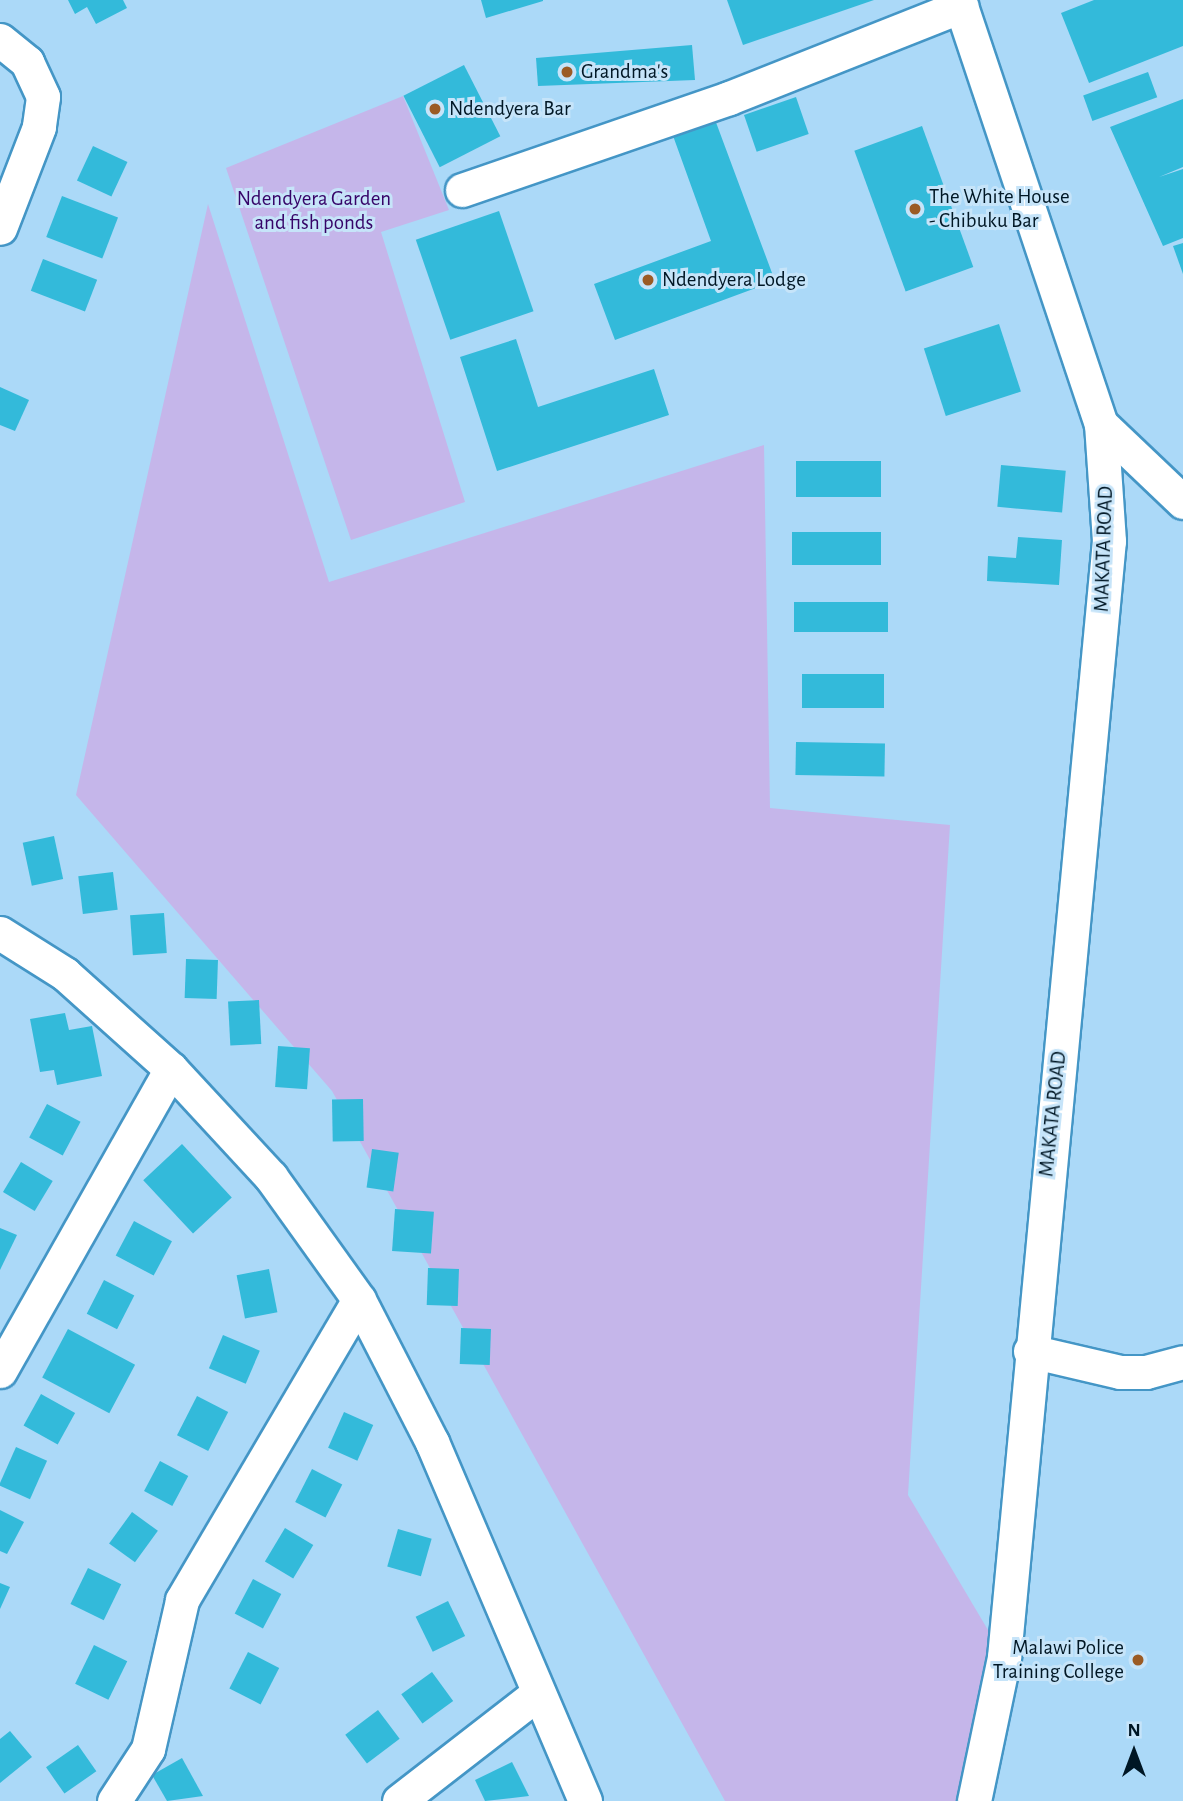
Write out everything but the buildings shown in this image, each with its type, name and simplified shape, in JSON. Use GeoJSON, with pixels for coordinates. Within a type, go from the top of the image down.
{"type":"FeatureCollection","features":[{"type":"Feature","properties":{"kind":"street"},"geometry":{"type":"LineString","coordinates":[[462,190],[729,98],[960,3],[1101,424],[1183,502]]}},
{"type":"Feature","properties":{"kind":"street"},"geometry":{"type":"LineString","coordinates":[[0,40],[27,62],[43,97],[39,127],[0,228]]}},
{"type":"Feature","properties":{"kind":"street","name":"MAKATA ROAD"},"geometry":{"type":"LineString","coordinates":[[974,1801],[1004,1657],[1030,1351],[1109,541],[1101,424]]}},
{"type":"Feature","properties":{"kind":"street"},"geometry":{"type":"LineString","coordinates":[[0,933],[65,974],[171,1069],[271,1177],[359,1300],[432,1442],[537,1694],[585,1801]]}},
{"type":"Feature","properties":{"kind":"street"},"geometry":{"type":"LineString","coordinates":[[0,1371],[171,1069]]}},
{"type":"Feature","properties":{"kind":"street"},"geometry":{"type":"LineString","coordinates":[[114,1801],[148,1749],[183,1600],[359,1300]]}},
{"type":"Feature","properties":{"kind":"street"},"geometry":{"type":"LineString","coordinates":[[1030,1351],[1120,1372],[1146,1373],[1183,1362]]}},
{"type":"Feature","properties":{"kind":"street"},"geometry":{"type":"LineString","coordinates":[[399,1801],[537,1694]]}},
{"type":"Feature","properties":{"kind":"green space","name":"Ndendyera Garden and fish ponds"},"geometry":{"type":"Polygon","coordinates":[[[403,96],[449,210],[381,232],[465,502],[351,540],[226,168],[403,96]]]}},
{"type":"Feature","properties":{"kind":"green space"},"geometry":{"type":"Polygon","coordinates":[[[208,204],[329,582],[764,445],[770,808],[950,825],[908,1495],[1004,1657],[974,1801],[725,1801],[332,1091],[76,795],[208,204]]]}},
{"type":"Feature","properties":{"kind":"place","name":"Grandma's"},"geometry":{"type":"Point","coordinates":[567,72]}},
{"type":"Feature","properties":{"kind":"place","name":"Ndendyera Bar"},"geometry":{"type":"Point","coordinates":[435,109]}},
{"type":"Feature","properties":{"kind":"place","name":"The White House - Chibuku Bar"},"geometry":{"type":"Point","coordinates":[915,209]}},
{"type":"Feature","properties":{"kind":"place","name":"Ndendyera Lodge"},"geometry":{"type":"Point","coordinates":[648,280]}},
{"type":"Feature","properties":{"kind":"place","name":"Malawi Police Training College"},"geometry":{"type":"Point","coordinates":[1138,1660]}}]}
